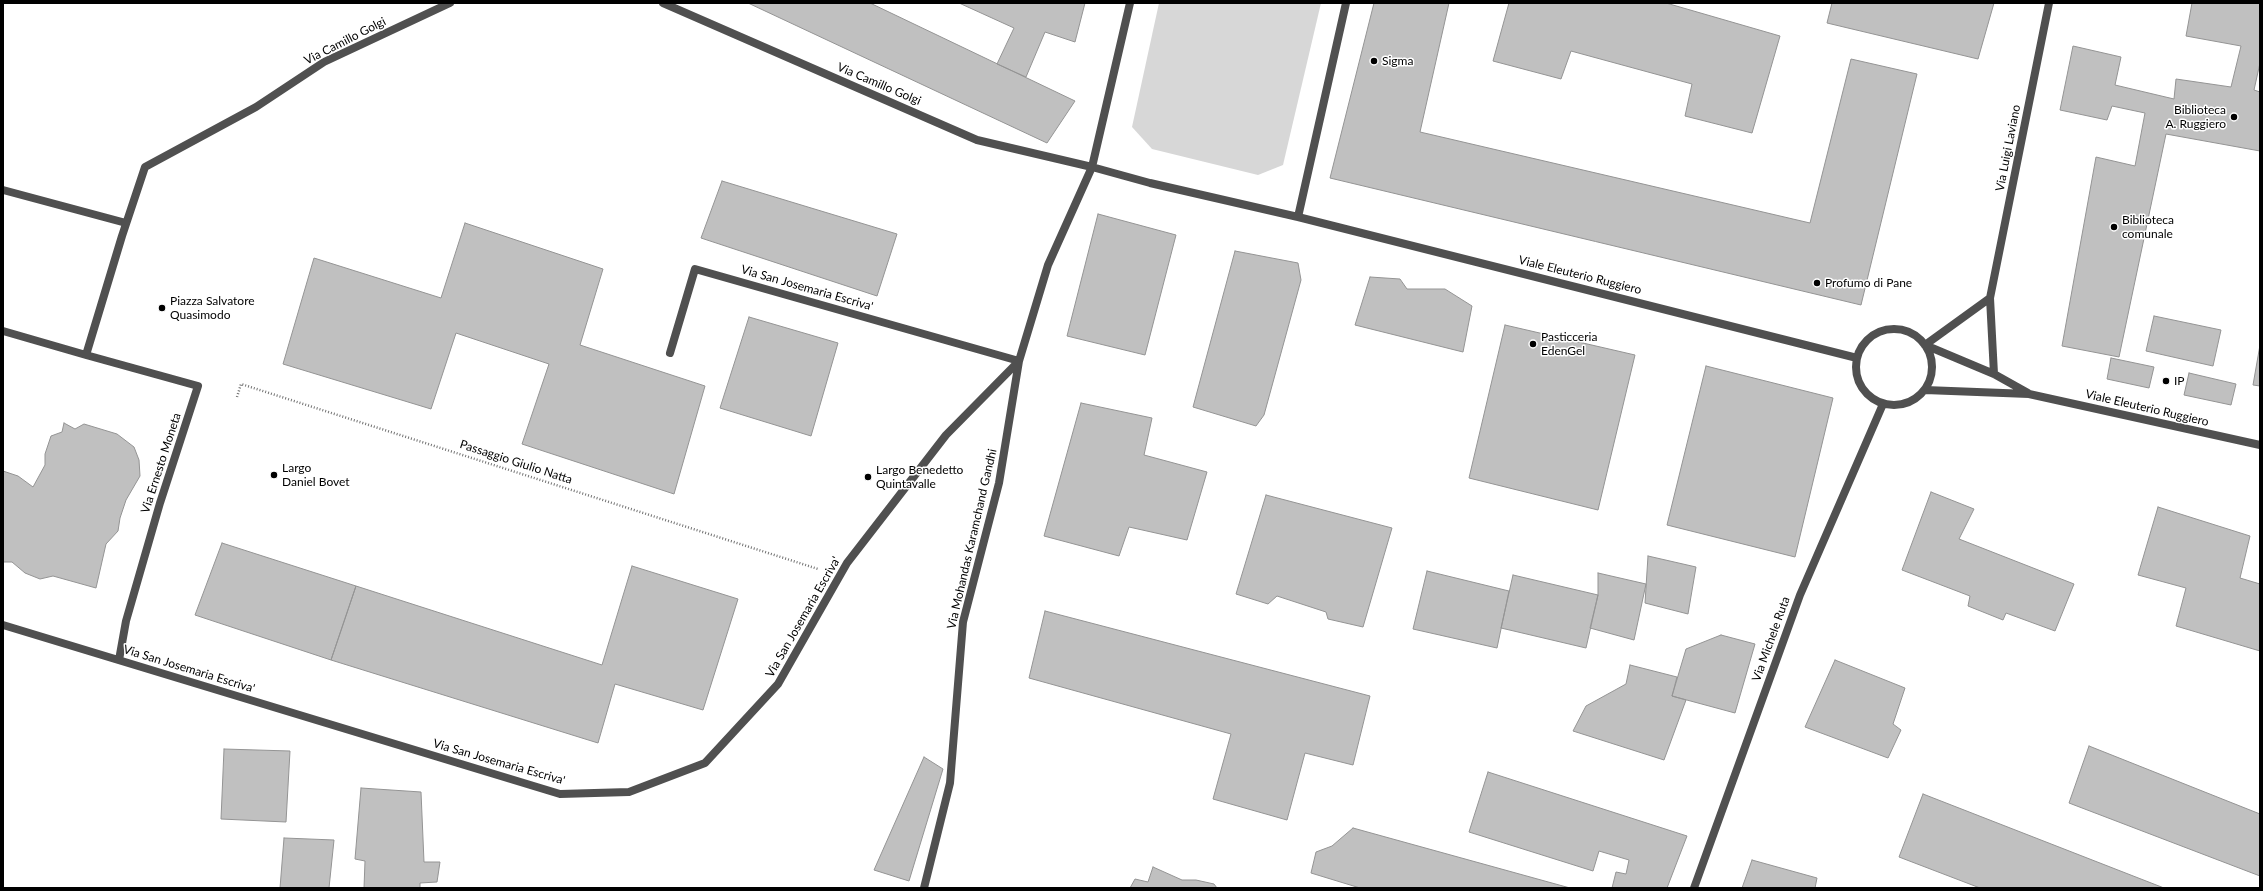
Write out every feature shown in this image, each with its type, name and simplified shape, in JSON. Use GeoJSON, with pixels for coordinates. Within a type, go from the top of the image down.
{"type":"FeatureCollection","features":[{"type":"Feature","properties":{"kind":"street","name":"Via Camillo Golgi"},"geometry":{"type":"LineString","coordinates":[[126,223],[145,167],[256,107],[324,62],[450,3]]}},
{"type":"Feature","properties":{"kind":"street","name":"Via Camillo Golgi"},"geometry":{"type":"LineString","coordinates":[[663,3],[977,140],[1092,166],[1150,183],[1298,217]]}},
{"type":"Feature","properties":{"kind":"street","name":"Via San Josemaria Escriva'"},"geometry":{"type":"LineString","coordinates":[[3,624],[560,794],[629,792],[705,763],[778,684],[847,563],[946,435],[1019,361],[1048,265],[1092,166],[1130,3]]}},
{"type":"Feature","properties":{"kind":"street"},"geometry":{"type":"LineString","coordinates":[[1298,217],[1346,3]]}},
{"type":"Feature","properties":{"kind":"street","name":"Via Luigi Laviano"},"geometry":{"type":"LineString","coordinates":[[1994,374],[1990,298],[2049,3]]}},
{"type":"Feature","properties":{"kind":"street"},"geometry":{"type":"LineString","coordinates":[[3,190],[126,223],[86,355]]}},
{"type":"Feature","properties":{"kind":"street","name":"Viale Eleuterio Ruggiero"},"geometry":{"type":"LineString","coordinates":[[1298,217],[1857,358]]}},
{"type":"Feature","properties":{"kind":"street","name":"Via San Josemaria Escriva'"},"geometry":{"type":"LineString","coordinates":[[670,353],[695,269],[1019,361]]}},
{"type":"Feature","properties":{"kind":"street"},"geometry":{"type":"LineString","coordinates":[[1925,345],[1990,298]]}},
{"type":"Feature","properties":{"kind":"street"},"geometry":{"type":"LineString","coordinates":[[1893,329],[1905,331],[1916,336],[1925,345],[1931,355],[1931,379],[1925,390],[1913,400],[1899,405],[1883,404],[1864,391],[1856,370],[1857,358],[1861,347],[1870,338],[1880,331],[1893,329]]}},
{"type":"Feature","properties":{"kind":"street","name":"Via Ernesto Moneta"},"geometry":{"type":"LineString","coordinates":[[3,332],[198,386],[160,503],[126,621],[119,660]]}},
{"type":"Feature","properties":{"kind":"street","name":"Viale Eleuterio Ruggiero"},"geometry":{"type":"LineString","coordinates":[[1925,345],[1994,374],[2029,394]]}},
{"type":"Feature","properties":{"kind":"street","name":"Via Mohandas Karamchand Gandhi"},"geometry":{"type":"LineString","coordinates":[[924,888],[950,783],[963,622],[999,483],[1019,361]]}},
{"type":"Feature","properties":{"kind":"street","name":"Viale Eleuterio Ruggiero"},"geometry":{"type":"LineString","coordinates":[[1925,390],[2029,394],[2260,445]]}},
{"type":"Feature","properties":{"kind":"street","name":"Via Michele Ruta"},"geometry":{"type":"LineString","coordinates":[[1694,888],[1800,595],[1883,404]]}},
{"type":"Feature","properties":{"kind":"path","name":"Passaggio Giulio Natta"},"geometry":{"type":"LineString","coordinates":[[237,398],[241,384],[798,563]]}},
{"type":"Feature","properties":{"kind":"shaded area"},"geometry":{"type":"Polygon","coordinates":[[[1159,3],[1321,3],[1283,165],[1258,175],[1152,149],[1132,127],[1159,3]]]}},
{"type":"Feature","properties":{"kind":"building"},"geometry":{"type":"Polygon","coordinates":[[[748,3],[870,3],[1075,101],[1047,143],[748,3]]]}},
{"type":"Feature","properties":{"kind":"building"},"geometry":{"type":"Polygon","coordinates":[[[959,3],[1085,3],[1075,42],[1045,32],[1026,77],[997,64],[1014,28],[959,3]]]}},
{"type":"Feature","properties":{"kind":"building"},"geometry":{"type":"Polygon","coordinates":[[[1374,3],[1449,3],[1420,132],[1810,223],[1851,59],[1917,74],[1861,305],[1330,178],[1374,3]]]}},
{"type":"Feature","properties":{"kind":"building"},"geometry":{"type":"Polygon","coordinates":[[[1509,3],[1666,3],[1780,36],[1752,133],[1685,116],[1692,84],[1571,51],[1561,79],[1493,61],[1509,3]]]}},
{"type":"Feature","properties":{"kind":"building"},"geometry":{"type":"Polygon","coordinates":[[[1832,3],[1994,3],[1978,59],[1827,23],[1832,3]]]}},
{"type":"Feature","properties":{"kind":"building","name":"Biblioteca comunale"},"geometry":{"type":"Polygon","coordinates":[[[2192,3],[2260,3],[2260,63],[2254,90],[2260,92],[2260,151],[2166,134],[2119,357],[2062,346],[2096,157],[2135,166],[2145,113],[2112,106],[2107,120],[2060,110],[2073,46],[2121,57],[2115,85],[2174,99],[2176,79],[2231,87],[2241,46],[2186,36],[2192,3]]]}},
{"type":"Feature","properties":{"kind":"building"},"geometry":{"type":"Polygon","coordinates":[[[722,181],[897,234],[877,296],[701,238],[722,181]]]}},
{"type":"Feature","properties":{"kind":"building"},"geometry":{"type":"Polygon","coordinates":[[[1098,214],[1176,235],[1145,355],[1067,336],[1098,214]]]}},
{"type":"Feature","properties":{"kind":"building"},"geometry":{"type":"Polygon","coordinates":[[[465,223],[603,269],[580,345],[705,386],[674,494],[522,444],[549,364],[456,333],[431,409],[283,364],[314,258],[441,298],[465,223]]]}},
{"type":"Feature","properties":{"kind":"building"},"geometry":{"type":"Polygon","coordinates":[[[1235,251],[1298,263],[1301,280],[1264,415],[1256,426],[1193,407],[1235,251]]]}},
{"type":"Feature","properties":{"kind":"building"},"geometry":{"type":"Polygon","coordinates":[[[1370,277],[1400,279],[1407,289],[1445,289],[1472,306],[1463,352],[1355,325],[1370,277]]]}},
{"type":"Feature","properties":{"kind":"building"},"geometry":{"type":"Polygon","coordinates":[[[2154,316],[2221,330],[2213,366],[2146,351],[2154,316]]]}},
{"type":"Feature","properties":{"kind":"building"},"geometry":{"type":"Polygon","coordinates":[[[749,317],[838,343],[811,436],[720,408],[749,317]]]}},
{"type":"Feature","properties":{"kind":"building"},"geometry":{"type":"Polygon","coordinates":[[[1505,325],[1635,355],[1598,510],[1469,478],[1505,325]]]}},
{"type":"Feature","properties":{"kind":"building"},"geometry":{"type":"Polygon","coordinates":[[[2260,345],[2260,386],[2253,385],[2260,345]]]}},
{"type":"Feature","properties":{"kind":"building"},"geometry":{"type":"Polygon","coordinates":[[[2111,358],[2154,367],[2149,388],[2107,379],[2111,358]]]}},
{"type":"Feature","properties":{"kind":"building"},"geometry":{"type":"Polygon","coordinates":[[[1706,366],[1833,398],[1795,557],[1667,525],[1706,366]]]}},
{"type":"Feature","properties":{"kind":"building"},"geometry":{"type":"Polygon","coordinates":[[[2189,373],[2236,384],[2231,405],[2184,395],[2189,373]]]}},
{"type":"Feature","properties":{"kind":"building"},"geometry":{"type":"Polygon","coordinates":[[[1081,403],[1152,418],[1144,455],[1207,472],[1187,540],[1129,527],[1119,556],[1044,536],[1081,403]]]}},
{"type":"Feature","properties":{"kind":"building"},"geometry":{"type":"Polygon","coordinates":[[[64,423],[75,429],[84,424],[117,434],[134,447],[139,460],[140,476],[126,500],[120,518],[118,531],[106,544],[96,588],[53,576],[40,579],[25,573],[12,562],[3,562],[3,471],[18,476],[33,487],[45,465],[45,454],[51,436],[62,432],[64,423]]]}},
{"type":"Feature","properties":{"kind":"building"},"geometry":{"type":"Polygon","coordinates":[[[1931,492],[1974,509],[1959,539],[2074,584],[2055,631],[2006,613],[2003,620],[1968,606],[1970,596],[1902,570],[1931,492]]]}},
{"type":"Feature","properties":{"kind":"building"},"geometry":{"type":"Polygon","coordinates":[[[1266,495],[1392,528],[1363,627],[1328,619],[1326,612],[1277,596],[1268,604],[1236,594],[1266,495]]]}},
{"type":"Feature","properties":{"kind":"building"},"geometry":{"type":"Polygon","coordinates":[[[2158,507],[2250,536],[2240,578],[2260,584],[2260,651],[2176,626],[2186,588],[2138,575],[2158,507]]]}},
{"type":"Feature","properties":{"kind":"building"},"geometry":{"type":"Polygon","coordinates":[[[222,543],[356,586],[331,660],[195,615],[222,543]]]}},
{"type":"Feature","properties":{"kind":"building"},"geometry":{"type":"Polygon","coordinates":[[[1648,556],[1696,567],[1688,614],[1645,603],[1648,556]]]}},
{"type":"Feature","properties":{"kind":"building"},"geometry":{"type":"Polygon","coordinates":[[[632,566],[738,599],[703,710],[615,684],[598,743],[331,660],[356,586],[602,665],[632,566]]]}},
{"type":"Feature","properties":{"kind":"building"},"geometry":{"type":"Polygon","coordinates":[[[1427,571],[1509,591],[1497,648],[1413,629],[1427,571]]]}},
{"type":"Feature","properties":{"kind":"building"},"geometry":{"type":"Polygon","coordinates":[[[1598,573],[1646,584],[1634,640],[1590,628],[1598,595],[1598,573]]]}},
{"type":"Feature","properties":{"kind":"building"},"geometry":{"type":"Polygon","coordinates":[[[1513,575],[1598,595],[1586,648],[1501,628],[1513,575]]]}},
{"type":"Feature","properties":{"kind":"building"},"geometry":{"type":"Polygon","coordinates":[[[1045,611],[1370,696],[1353,765],[1305,753],[1287,820],[1213,799],[1231,734],[1029,678],[1045,611]]]}},
{"type":"Feature","properties":{"kind":"building"},"geometry":{"type":"Polygon","coordinates":[[[1721,635],[1755,644],[1735,713],[1672,696],[1686,649],[1721,635]]]}},
{"type":"Feature","properties":{"kind":"building"},"geometry":{"type":"Polygon","coordinates":[[[1835,660],[1905,688],[1893,724],[1901,730],[1888,758],[1805,727],[1835,660]]]}},
{"type":"Feature","properties":{"kind":"building"},"geometry":{"type":"Polygon","coordinates":[[[1630,665],[1677,677],[1672,696],[1686,700],[1664,760],[1573,731],[1586,706],[1626,684],[1630,665]]]}},
{"type":"Feature","properties":{"kind":"building"},"geometry":{"type":"Polygon","coordinates":[[[2089,746],[2260,814],[2260,876],[2069,803],[2089,746]]]}},
{"type":"Feature","properties":{"kind":"building"},"geometry":{"type":"Polygon","coordinates":[[[224,749],[290,751],[286,822],[221,819],[224,749]]]}},
{"type":"Feature","properties":{"kind":"building"},"geometry":{"type":"Polygon","coordinates":[[[924,757],[943,769],[909,881],[874,870],[924,757]]]}},
{"type":"Feature","properties":{"kind":"building"},"geometry":{"type":"Polygon","coordinates":[[[1488,772],[1687,836],[1667,888],[1612,888],[1616,872],[1626,874],[1629,860],[1599,851],[1593,871],[1469,832],[1488,772]]]}},
{"type":"Feature","properties":{"kind":"building"},"geometry":{"type":"Polygon","coordinates":[[[361,788],[421,792],[424,862],[440,862],[437,882],[420,883],[420,888],[364,888],[365,861],[355,859],[361,788]]]}},
{"type":"Feature","properties":{"kind":"building"},"geometry":{"type":"Polygon","coordinates":[[[1923,794],[2164,888],[1980,888],[1899,857],[1923,794]]]}},
{"type":"Feature","properties":{"kind":"building"},"geometry":{"type":"Polygon","coordinates":[[[1353,828],[1570,888],[1360,888],[1311,873],[1316,852],[1332,846],[1353,828]]]}},
{"type":"Feature","properties":{"kind":"building"},"geometry":{"type":"Polygon","coordinates":[[[284,838],[334,840],[329,888],[280,888],[284,838]]]}},
{"type":"Feature","properties":{"kind":"building"},"geometry":{"type":"Polygon","coordinates":[[[1752,860],[1817,878],[1815,888],[1742,888],[1752,860]]]}},
{"type":"Feature","properties":{"kind":"building"},"geometry":{"type":"Polygon","coordinates":[[[1153,867],[1182,880],[1196,880],[1214,884],[1217,888],[1130,888],[1135,879],[1148,882],[1153,867]]]}},
{"type":"Feature","properties":{"kind":"place","name":"Sigma"},"geometry":{"type":"Point","coordinates":[1374,61]}},
{"type":"Feature","properties":{"kind":"place","name":"Biblioteca A. Ruggiero"},"geometry":{"type":"Point","coordinates":[2234,117]}},
{"type":"Feature","properties":{"kind":"place","name":"Biblioteca comunale"},"geometry":{"type":"Point","coordinates":[2114,227]}},
{"type":"Feature","properties":{"kind":"place","name":"Profumo di Pane"},"geometry":{"type":"Point","coordinates":[1817,283]}},
{"type":"Feature","properties":{"kind":"place","name":"Piazza Salvatore Quasimodo"},"geometry":{"type":"Point","coordinates":[162,308]}},
{"type":"Feature","properties":{"kind":"place","name":"Pasticceria EdenGel"},"geometry":{"type":"Point","coordinates":[1533,344]}},
{"type":"Feature","properties":{"kind":"place","name":"IP"},"geometry":{"type":"Point","coordinates":[2166,381]}},
{"type":"Feature","properties":{"kind":"place","name":"Largo Daniel Bovet"},"geometry":{"type":"Point","coordinates":[274,475]}},
{"type":"Feature","properties":{"kind":"place","name":"Largo Benedetto Quintavalle"},"geometry":{"type":"Point","coordinates":[868,477]}}]}
